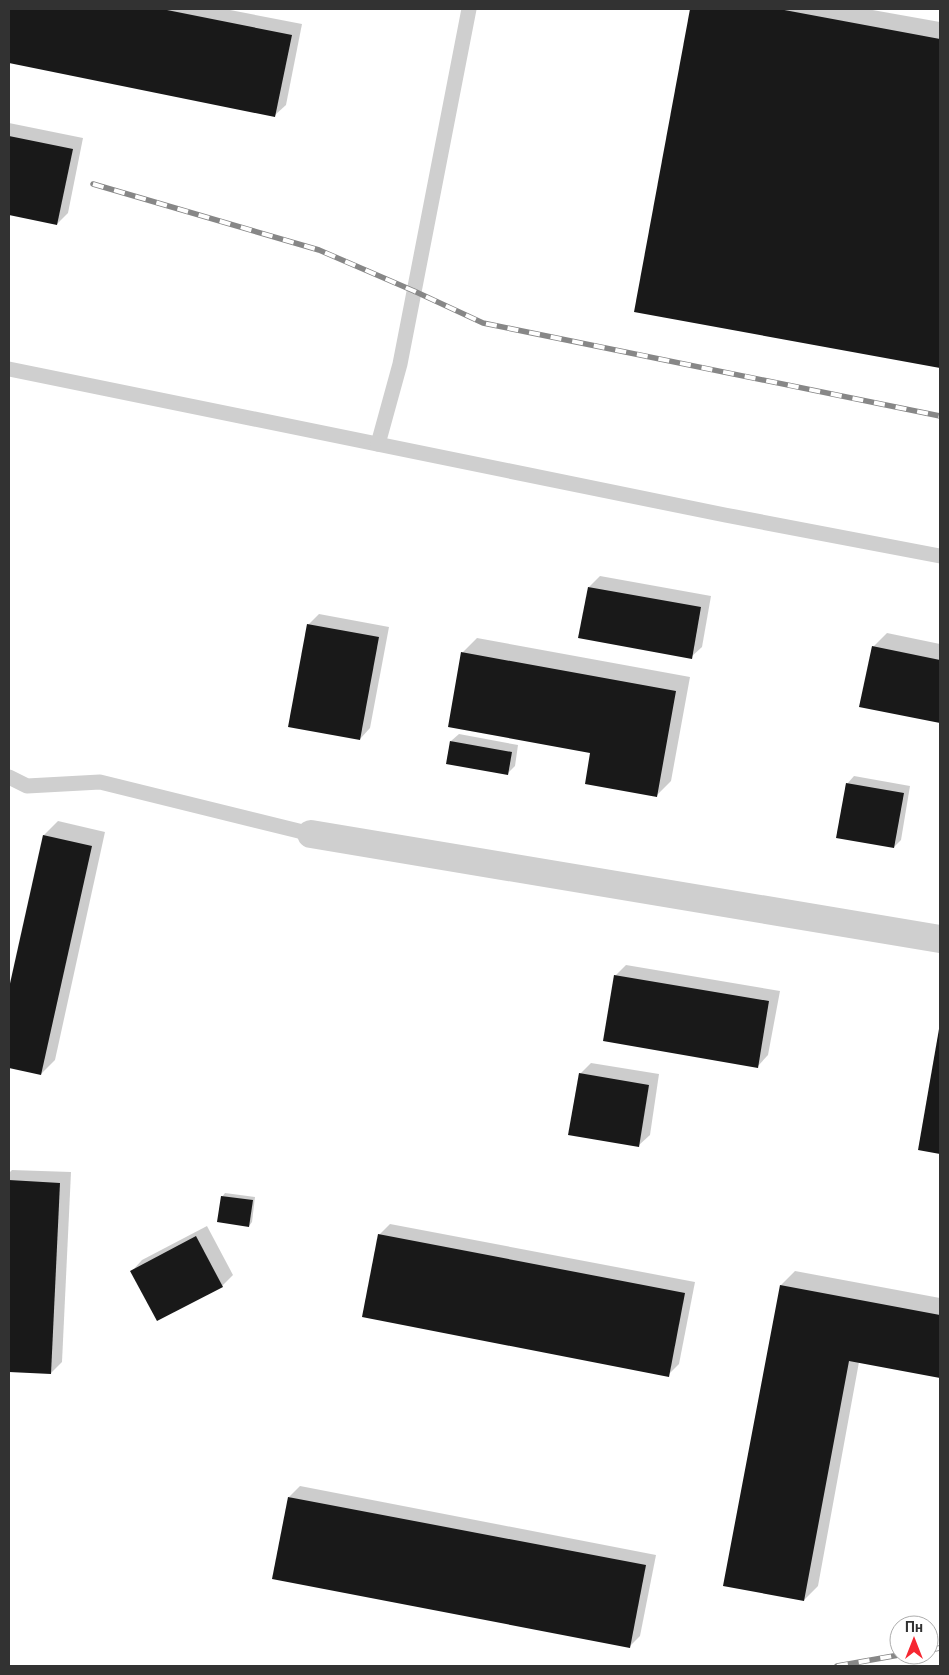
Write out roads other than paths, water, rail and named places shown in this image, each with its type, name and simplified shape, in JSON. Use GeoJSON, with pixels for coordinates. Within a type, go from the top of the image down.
{"type":"FeatureCollection","features":[{"type":"Feature","properties":{"kind":"street"},"geometry":{"type":"LineString","coordinates":[[311,834],[940,940]]}},
{"type":"Feature","properties":{"kind":"lane"},"geometry":{"type":"LineString","coordinates":[[378,444],[400,364],[469,9]]}},
{"type":"Feature","properties":{"kind":"lane"},"geometry":{"type":"LineString","coordinates":[[9,369],[940,556]]}},
{"type":"Feature","properties":{"kind":"lane"},"geometry":{"type":"LineString","coordinates":[[9,777],[27,786],[100,782],[311,834]]}},
{"type":"Feature","properties":{"kind":"railway"},"geometry":{"type":"LineString","coordinates":[[93,184],[319,250],[483,323],[940,416]]}},
{"type":"Feature","properties":{"kind":"railway"},"geometry":{"type":"LineString","coordinates":[[837,1666],[889,1657]]}}]}
